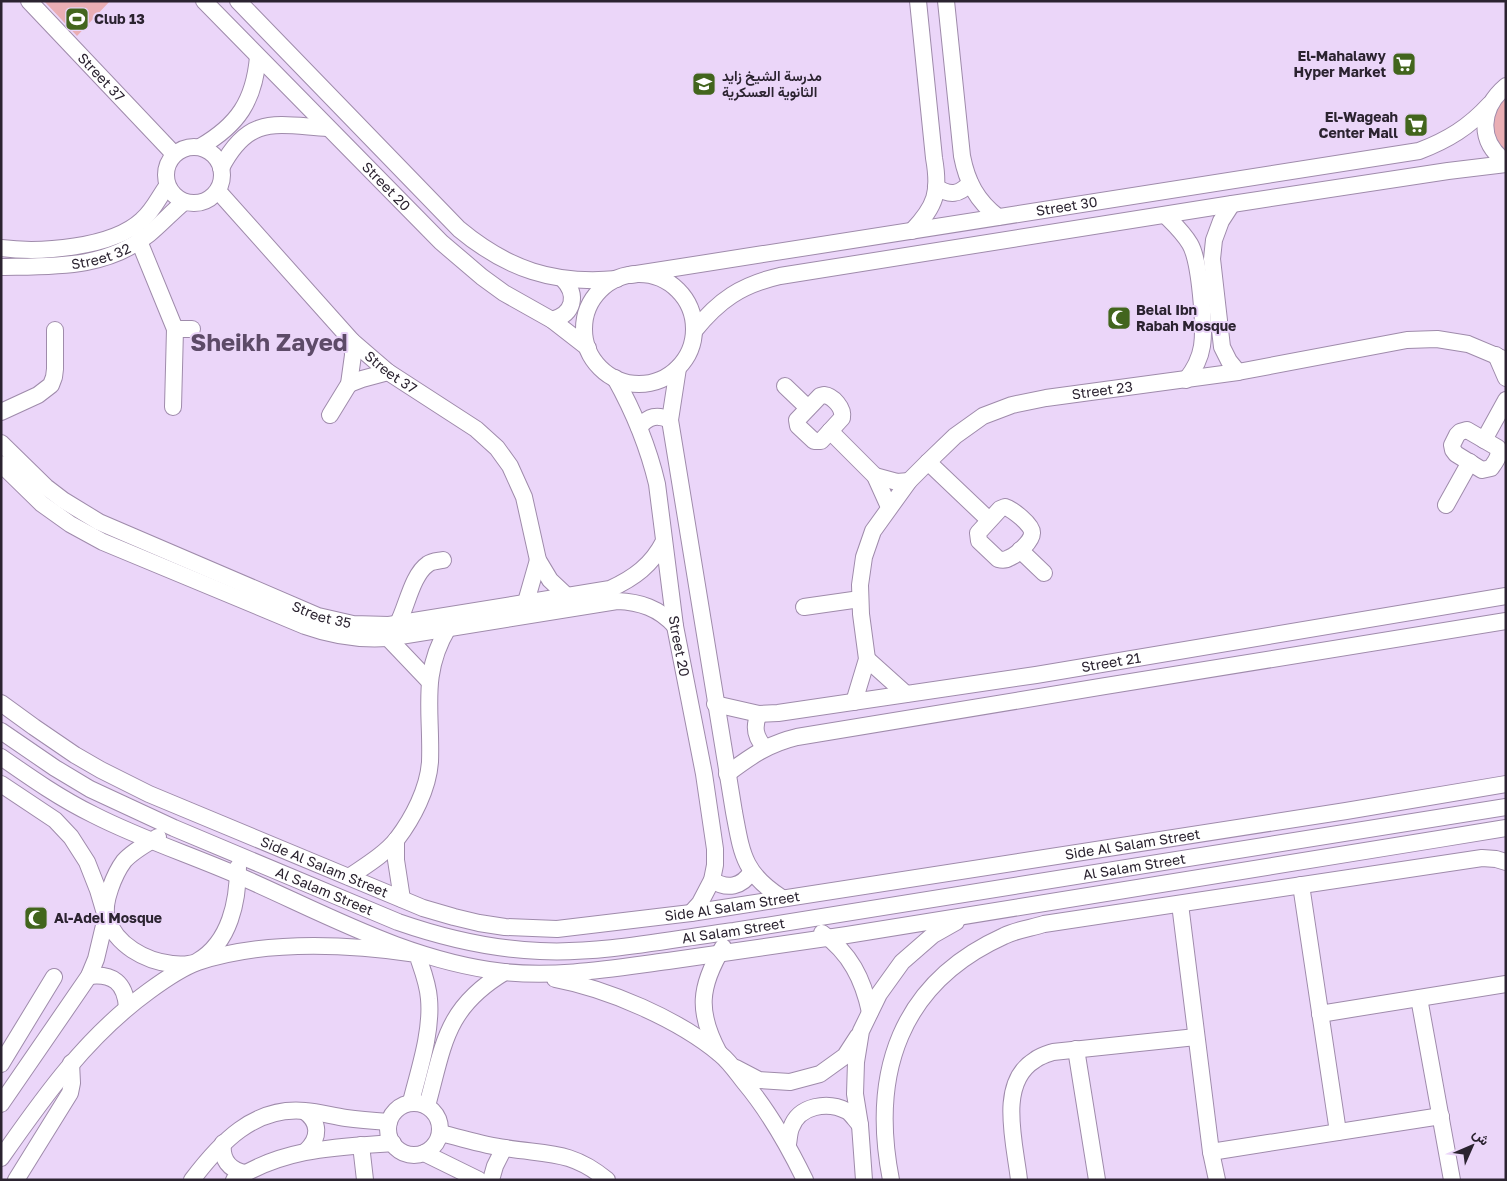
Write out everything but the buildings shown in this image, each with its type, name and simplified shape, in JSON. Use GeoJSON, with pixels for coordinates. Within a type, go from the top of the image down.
{"type":"FeatureCollection","features":[{"type":"Feature","properties":{"kind":"street","name":"Street 37"},"geometry":{"type":"LineString","coordinates":[[28,1],[174,154]]}},
{"type":"Feature","properties":{"kind":"street","name":"Street 20"},"geometry":{"type":"LineString","coordinates":[[204,1],[461,261],[504,293],[552,320],[588,348]]}},
{"type":"Feature","properties":{"kind":"street"},"geometry":{"type":"LineString","coordinates":[[912,231],[926,216],[935,198],[938,178],[933,148],[918,1]]}},
{"type":"Feature","properties":{"kind":"street"},"geometry":{"type":"LineString","coordinates":[[946,1],[962,156],[966,175],[981,202],[998,217]]}},
{"type":"Feature","properties":{"kind":"street","name":"Street 20"},"geometry":{"type":"LineString","coordinates":[[244,4],[459,229],[477,244],[504,260],[540,274],[563,279],[590,281],[624,277]]}},
{"type":"Feature","properties":{"kind":"street"},"geometry":{"type":"LineString","coordinates":[[200,147],[214,155],[221,168],[222,176],[218,191],[206,201],[199,203],[184,202],[177,198],[167,186],[165,179],[167,166],[174,154],[186,148],[200,147],[227,129],[238,117],[247,104],[255,81],[258,57]]}},
{"type":"Feature","properties":{"kind":"street","name":"Street 30"},"geometry":{"type":"LineString","coordinates":[[624,277],[1420,151],[1458,133],[1475,120],[1506,86]]}},
{"type":"Feature","properties":{"kind":"street"},"geometry":{"type":"LineString","coordinates":[[1490,104],[1486,118],[1488,141],[1493,150],[1506,163]]}},
{"type":"Feature","properties":{"kind":"street"},"geometry":{"type":"LineString","coordinates":[[221,168],[237,142],[258,128],[271,125],[328,128]]}},
{"type":"Feature","properties":{"kind":"street","name":"Street 30"},"geometry":{"type":"LineString","coordinates":[[694,331],[723,300],[742,288],[761,280],[789,274],[1506,163]]}},
{"type":"Feature","properties":{"kind":"street"},"geometry":{"type":"LineString","coordinates":[[936,187],[944,192],[954,194],[963,190],[970,183]]}},
{"type":"Feature","properties":{"kind":"street","name":"Street 32"},"geometry":{"type":"LineString","coordinates":[[1,248],[36,250],[60,248],[91,243],[129,230],[148,214],[167,186]]}},
{"type":"Feature","properties":{"kind":"street","name":"Street 37"},"geometry":{"type":"LineString","coordinates":[[218,191],[352,341],[388,372],[476,429],[497,448],[510,466],[524,497],[538,560],[550,580],[567,596]]}},
{"type":"Feature","properties":{"kind":"street","name":"Street 32"},"geometry":{"type":"LineString","coordinates":[[1,268],[84,264],[118,253],[149,234],[184,202]]}},
{"type":"Feature","properties":{"kind":"street"},"geometry":{"type":"LineString","coordinates":[[1232,204],[1221,221],[1214,240],[1212,259],[1222,347],[1238,372]]}},
{"type":"Feature","properties":{"kind":"street"},"geometry":{"type":"LineString","coordinates":[[1165,215],[1179,228],[1190,245],[1198,263],[1203,331],[1202,344],[1199,357],[1186,380]]}},
{"type":"Feature","properties":{"kind":"street"},"geometry":{"type":"LineString","coordinates":[[139,241],[174,329],[173,407]]}},
{"type":"Feature","properties":{"kind":"street"},"geometry":{"type":"LineString","coordinates":[[644,275],[670,284],[680,293],[688,304],[694,331],[689,351],[678,368],[668,376],[655,382],[641,384],[628,383],[603,371],[594,360],[588,348],[585,328],[589,308],[605,286],[624,277],[644,275]]}},
{"type":"Feature","properties":{"kind":"street"},"geometry":{"type":"LineString","coordinates":[[552,320],[565,314],[572,300],[571,292],[563,279]]}},
{"type":"Feature","properties":{"kind":"street"},"geometry":{"type":"LineString","coordinates":[[174,329],[192,329]]}},
{"type":"Feature","properties":{"kind":"street"},"geometry":{"type":"LineString","coordinates":[[2,413],[38,395],[51,385],[55,369],[55,330]]}},
{"type":"Feature","properties":{"kind":"street","name":"Street 23"},"geometry":{"type":"LineString","coordinates":[[854,702],[862,681],[867,659],[860,585],[864,557],[873,531],[889,507],[928,462],[955,436],[984,416],[1012,405],[1046,398],[1238,372],[1407,340],[1437,339],[1468,344],[1501,358]]}},
{"type":"Feature","properties":{"kind":"street"},"geometry":{"type":"LineString","coordinates":[[330,415],[350,384],[353,362],[352,341]]}},
{"type":"Feature","properties":{"kind":"street"},"geometry":{"type":"LineString","coordinates":[[1501,358],[1506,378]]}},
{"type":"Feature","properties":{"kind":"street","name":"Street 20"},"geometry":{"type":"LineString","coordinates":[[678,368],[670,420],[715,704],[742,852],[751,872],[764,886],[782,898]]}},
{"type":"Feature","properties":{"kind":"street"},"geometry":{"type":"LineString","coordinates":[[350,384],[388,372]]}},
{"type":"Feature","properties":{"kind":"street","name":"Street 20"},"geometry":{"type":"LineString","coordinates":[[615,378],[639,427],[652,463],[657,484],[675,626],[707,793],[715,848],[712,880],[700,903],[691,913]]}},
{"type":"Feature","properties":{"kind":"street"},"geometry":{"type":"LineString","coordinates":[[785,386],[808,408]]}},
{"type":"Feature","properties":{"kind":"street"},"geometry":{"type":"LineString","coordinates":[[824,395],[828,395],[842,409],[842,418],[821,441],[818,442],[811,439],[797,423],[799,417],[808,408],[824,395]]}},
{"type":"Feature","properties":{"kind":"street"},"geometry":{"type":"LineString","coordinates":[[1484,440],[1506,400]]}},
{"type":"Feature","properties":{"kind":"street"},"geometry":{"type":"LineString","coordinates":[[639,427],[645,420],[653,416],[662,416],[670,420]]}},
{"type":"Feature","properties":{"kind":"street"},"geometry":{"type":"LineString","coordinates":[[1463,430],[1467,430],[1484,440],[1498,448],[1499,453],[1491,468],[1482,470],[1456,454],[1453,450],[1452,446],[1457,435],[1463,430]]}},
{"type":"Feature","properties":{"kind":"street"},"geometry":{"type":"LineString","coordinates":[[830,431],[875,476],[889,507]]}},
{"type":"Feature","properties":{"kind":"street","name":"Street 35"},"geometry":{"type":"LineString","coordinates":[[1,443],[46,487],[69,504],[100,522],[318,616],[353,624],[398,623],[610,589],[624,583],[648,565],[658,553],[664,541]]}},
{"type":"Feature","properties":{"kind":"street"},"geometry":{"type":"LineString","coordinates":[[928,462],[989,520]]}},
{"type":"Feature","properties":{"kind":"street"},"geometry":{"type":"LineString","coordinates":[[1446,505],[1470,462]]}},
{"type":"Feature","properties":{"kind":"street","name":"Street 35"},"geometry":{"type":"LineString","coordinates":[[1,464],[42,504],[70,524],[103,542],[321,632],[354,638],[388,638],[617,601],[644,605],[657,611],[675,626]]}},
{"type":"Feature","properties":{"kind":"street"},"geometry":{"type":"LineString","coordinates":[[875,476],[909,482]]}},
{"type":"Feature","properties":{"kind":"street"},"geometry":{"type":"LineString","coordinates":[[1005,507],[1011,508],[1032,528],[1033,534],[1020,550],[1010,558],[998,560],[979,541],[978,533],[1000,509],[1005,507]]}},
{"type":"Feature","properties":{"kind":"street"},"geometry":{"type":"LineString","coordinates":[[1020,550],[1044,573]]}},
{"type":"Feature","properties":{"kind":"street"},"geometry":{"type":"LineString","coordinates":[[398,623],[410,591],[424,567],[433,561],[443,560]]}},
{"type":"Feature","properties":{"kind":"street","name":"Street 37"},"geometry":{"type":"LineString","coordinates":[[526,602],[538,560]]}},
{"type":"Feature","properties":{"kind":"street"},"geometry":{"type":"LineString","coordinates":[[410,591],[415,606],[425,619]]}},
{"type":"Feature","properties":{"kind":"street","name":"Street 21"},"geometry":{"type":"LineString","coordinates":[[715,704],[759,714],[778,713],[1081,667],[1431,607],[1506,596]]}},
{"type":"Feature","properties":{"kind":"street"},"geometry":{"type":"LineString","coordinates":[[804,607],[860,599]]}},
{"type":"Feature","properties":{"kind":"street"},"geometry":{"type":"LineString","coordinates":[[1431,607],[1435,632]]}},
{"type":"Feature","properties":{"kind":"street","name":"Street 21"},"geometry":{"type":"LineString","coordinates":[[727,774],[765,748],[797,737],[1506,621]]}},
{"type":"Feature","properties":{"kind":"street"},"geometry":{"type":"LineString","coordinates":[[349,877],[374,860],[396,840],[416,810],[430,764],[429,681],[435,653],[448,628]]}},
{"type":"Feature","properties":{"kind":"street"},"geometry":{"type":"LineString","coordinates":[[388,638],[429,681]]}},
{"type":"Feature","properties":{"kind":"street"},"geometry":{"type":"LineString","coordinates":[[867,659],[906,694]]}},
{"type":"Feature","properties":{"kind":"street"},"geometry":{"type":"LineString","coordinates":[[1081,667],[1084,689]]}},
{"type":"Feature","properties":{"kind":"street","name":"Side Al Salam Street"},"geometry":{"type":"LineString","coordinates":[[1,703],[61,746],[101,770],[149,794],[423,908],[454,918],[479,923],[531,929],[557,929],[691,913],[1346,811],[1506,784]]}},
{"type":"Feature","properties":{"kind":"street"},"geometry":{"type":"LineString","coordinates":[[759,714],[755,722],[755,732],[758,741],[765,748]]}},
{"type":"Feature","properties":{"kind":"street","name":"Al Salam Street"},"geometry":{"type":"LineString","coordinates":[[1,731],[55,768],[90,789],[174,828],[321,890],[416,928],[468,943],[504,949],[541,951],[577,951],[734,931],[1506,807]]}},
{"type":"Feature","properties":{"kind":"street"},"geometry":{"type":"LineString","coordinates":[[7,761],[1,783],[55,820],[71,837],[87,862],[106,917],[115,933],[128,946],[143,956],[160,963],[179,965],[226,955],[290,947],[354,946],[417,954],[428,985],[430,1012],[419,1104]]}},
{"type":"Feature","properties":{"kind":"street","name":"Al Salam Street"},"geometry":{"type":"LineString","coordinates":[[7,761],[45,787],[94,815],[238,876],[342,924],[417,954],[450,963],[526,974],[590,972],[829,938],[1506,828]]}},
{"type":"Feature","properties":{"kind":"street"},"geometry":{"type":"LineString","coordinates":[[1,1104],[89,976],[96,958],[106,917],[110,887],[116,873],[131,855],[174,828]]}},
{"type":"Feature","properties":{"kind":"street"},"geometry":{"type":"LineString","coordinates":[[396,840],[396,860],[402,899]]}},
{"type":"Feature","properties":{"kind":"street"},"geometry":{"type":"LineString","coordinates":[[1,1158],[32,1113],[90,1041],[127,1007],[177,972],[197,962],[212,949],[232,915],[237,896],[238,855]]}},
{"type":"Feature","properties":{"kind":"street"},"geometry":{"type":"LineString","coordinates":[[891,1180],[884,1124],[887,1079],[896,1044],[914,1008],[939,978],[970,952],[1006,934],[1044,924],[1482,858],[1506,862]]}},
{"type":"Feature","properties":{"kind":"street"},"geometry":{"type":"LineString","coordinates":[[321,890],[331,870]]}},
{"type":"Feature","properties":{"kind":"street"},"geometry":{"type":"LineString","coordinates":[[712,880],[719,884],[734,886],[741,883],[751,872]]}},
{"type":"Feature","properties":{"kind":"street"},"geometry":{"type":"LineString","coordinates":[[1301,885],[1338,1132]]}},
{"type":"Feature","properties":{"kind":"street"},"geometry":{"type":"LineString","coordinates":[[1180,904],[1211,1152],[1217,1180]]}},
{"type":"Feature","properties":{"kind":"street"},"geometry":{"type":"LineString","coordinates":[[416,928],[423,908]]}},
{"type":"Feature","properties":{"kind":"street"},"geometry":{"type":"LineString","coordinates":[[732,1066],[760,1080],[782,1082],[790,1082],[820,1074],[845,1056],[861,1031],[879,994],[902,962],[933,935],[968,916]]}},
{"type":"Feature","properties":{"kind":"street"},"geometry":{"type":"LineString","coordinates":[[802,919],[829,938],[845,953],[857,971],[865,991],[870,1012]]}},
{"type":"Feature","properties":{"kind":"street"},"geometry":{"type":"LineString","coordinates":[[720,1054],[710,1036],[705,1020],[703,1002],[706,985],[720,953],[734,931]]}},
{"type":"Feature","properties":{"kind":"street"},"geometry":{"type":"LineString","coordinates":[[419,1104],[454,1019],[477,992],[505,972]]}},
{"type":"Feature","properties":{"kind":"street"},"geometry":{"type":"LineString","coordinates":[[526,974],[595,989],[628,1001],[660,1016],[720,1054],[732,1066],[765,1109],[788,1144],[805,1180]]}},
{"type":"Feature","properties":{"kind":"street"},"geometry":{"type":"LineString","coordinates":[[89,976],[101,975],[112,978],[121,985],[126,995],[127,1007]]}},
{"type":"Feature","properties":{"kind":"street"},"geometry":{"type":"LineString","coordinates":[[1,1064],[54,977]]}},
{"type":"Feature","properties":{"kind":"street"},"geometry":{"type":"LineString","coordinates":[[1320,1014],[1506,984]]}},
{"type":"Feature","properties":{"kind":"street"},"geometry":{"type":"LineString","coordinates":[[1419,998],[1452,1180]]}},
{"type":"Feature","properties":{"kind":"street"},"geometry":{"type":"LineString","coordinates":[[861,1031],[856,1062],[855,1094],[860,1125],[864,1180]]}},
{"type":"Feature","properties":{"kind":"street"},"geometry":{"type":"LineString","coordinates":[[1019,1180],[1011,1112],[1012,1092],[1020,1074],[1034,1060],[1053,1052],[1196,1037]]}},
{"type":"Feature","properties":{"kind":"street"},"geometry":{"type":"LineString","coordinates":[[1076,1049],[1097,1180]]}},
{"type":"Feature","properties":{"kind":"street"},"geometry":{"type":"LineString","coordinates":[[16,1180],[70,1093],[72,1083],[71,1063]]}},
{"type":"Feature","properties":{"kind":"street"},"geometry":{"type":"LineString","coordinates":[[404,1104],[419,1104],[438,1117],[440,1133],[437,1142],[432,1148],[416,1155],[407,1154],[393,1144],[388,1133],[389,1122],[397,1109],[404,1104]]}},
{"type":"Feature","properties":{"kind":"street"},"geometry":{"type":"LineString","coordinates":[[788,1144],[791,1127],[801,1114],[817,1106],[834,1105],[849,1112],[860,1125]]}},
{"type":"Feature","properties":{"kind":"street"},"geometry":{"type":"LineString","coordinates":[[192,1180],[223,1143],[246,1124],[260,1117],[282,1111],[304,1111],[346,1118],[389,1122]]}},
{"type":"Feature","properties":{"kind":"street"},"geometry":{"type":"LineString","coordinates":[[304,1111],[311,1116],[317,1130],[316,1138],[306,1151]]}},
{"type":"Feature","properties":{"kind":"street"},"geometry":{"type":"LineString","coordinates":[[1211,1152],[1441,1116]]}},
{"type":"Feature","properties":{"kind":"street"},"geometry":{"type":"LineString","coordinates":[[440,1133],[504,1148],[559,1154],[578,1161],[607,1180]]}},
{"type":"Feature","properties":{"kind":"street"},"geometry":{"type":"LineString","coordinates":[[223,1143],[222,1150],[227,1163],[240,1176],[265,1164],[306,1151],[361,1145],[393,1144]]}},
{"type":"Feature","properties":{"kind":"street"},"geometry":{"type":"LineString","coordinates":[[361,1145],[365,1180]]}},
{"type":"Feature","properties":{"kind":"street"},"geometry":{"type":"LineString","coordinates":[[491,1180],[495,1166],[504,1148]]}},
{"type":"Feature","properties":{"kind":"street"},"geometry":{"type":"LineString","coordinates":[[424,1153],[479,1180]]}},
{"type":"Feature","properties":{"kind":"shaded area","name":"Club 13"},"geometry":{"type":"Polygon","coordinates":[[[44,1],[110,1],[77,36],[44,1]]]}},
{"type":"Feature","properties":{"kind":"shaded area"},"geometry":{"type":"Polygon","coordinates":[[[1506,96],[1506,152],[1500,145],[1494,131],[1494,117],[1506,96]]]}},
{"type":"Feature","properties":{"kind":"place","name":"Club 13"},"geometry":{"type":"Point","coordinates":[77,19]}},
{"type":"Feature","properties":{"kind":"place","name":"El-Mahalawy Hyper Market"},"geometry":{"type":"Point","coordinates":[1404,64]}},
{"type":"Feature","properties":{"kind":"place","name":"مدرسة الشيخ زايد الثانوية العسكرية"},"geometry":{"type":"Point","coordinates":[704,84]}},
{"type":"Feature","properties":{"kind":"place","name":"El-Wageah Center Mall"},"geometry":{"type":"Point","coordinates":[1416,125]}},
{"type":"Feature","properties":{"kind":"place","name":"Belal Ibn Rabah Mosque"},"geometry":{"type":"Point","coordinates":[1119,318]}},
{"type":"Feature","properties":{"kind":"place","name":"Al-Adel Mosque"},"geometry":{"type":"Point","coordinates":[36,918]}},
{"type":"Feature","properties":{"kind":"district","name":"Sheikh Zayed"},"geometry":{"type":"Point","coordinates":[269,343]}}]}
